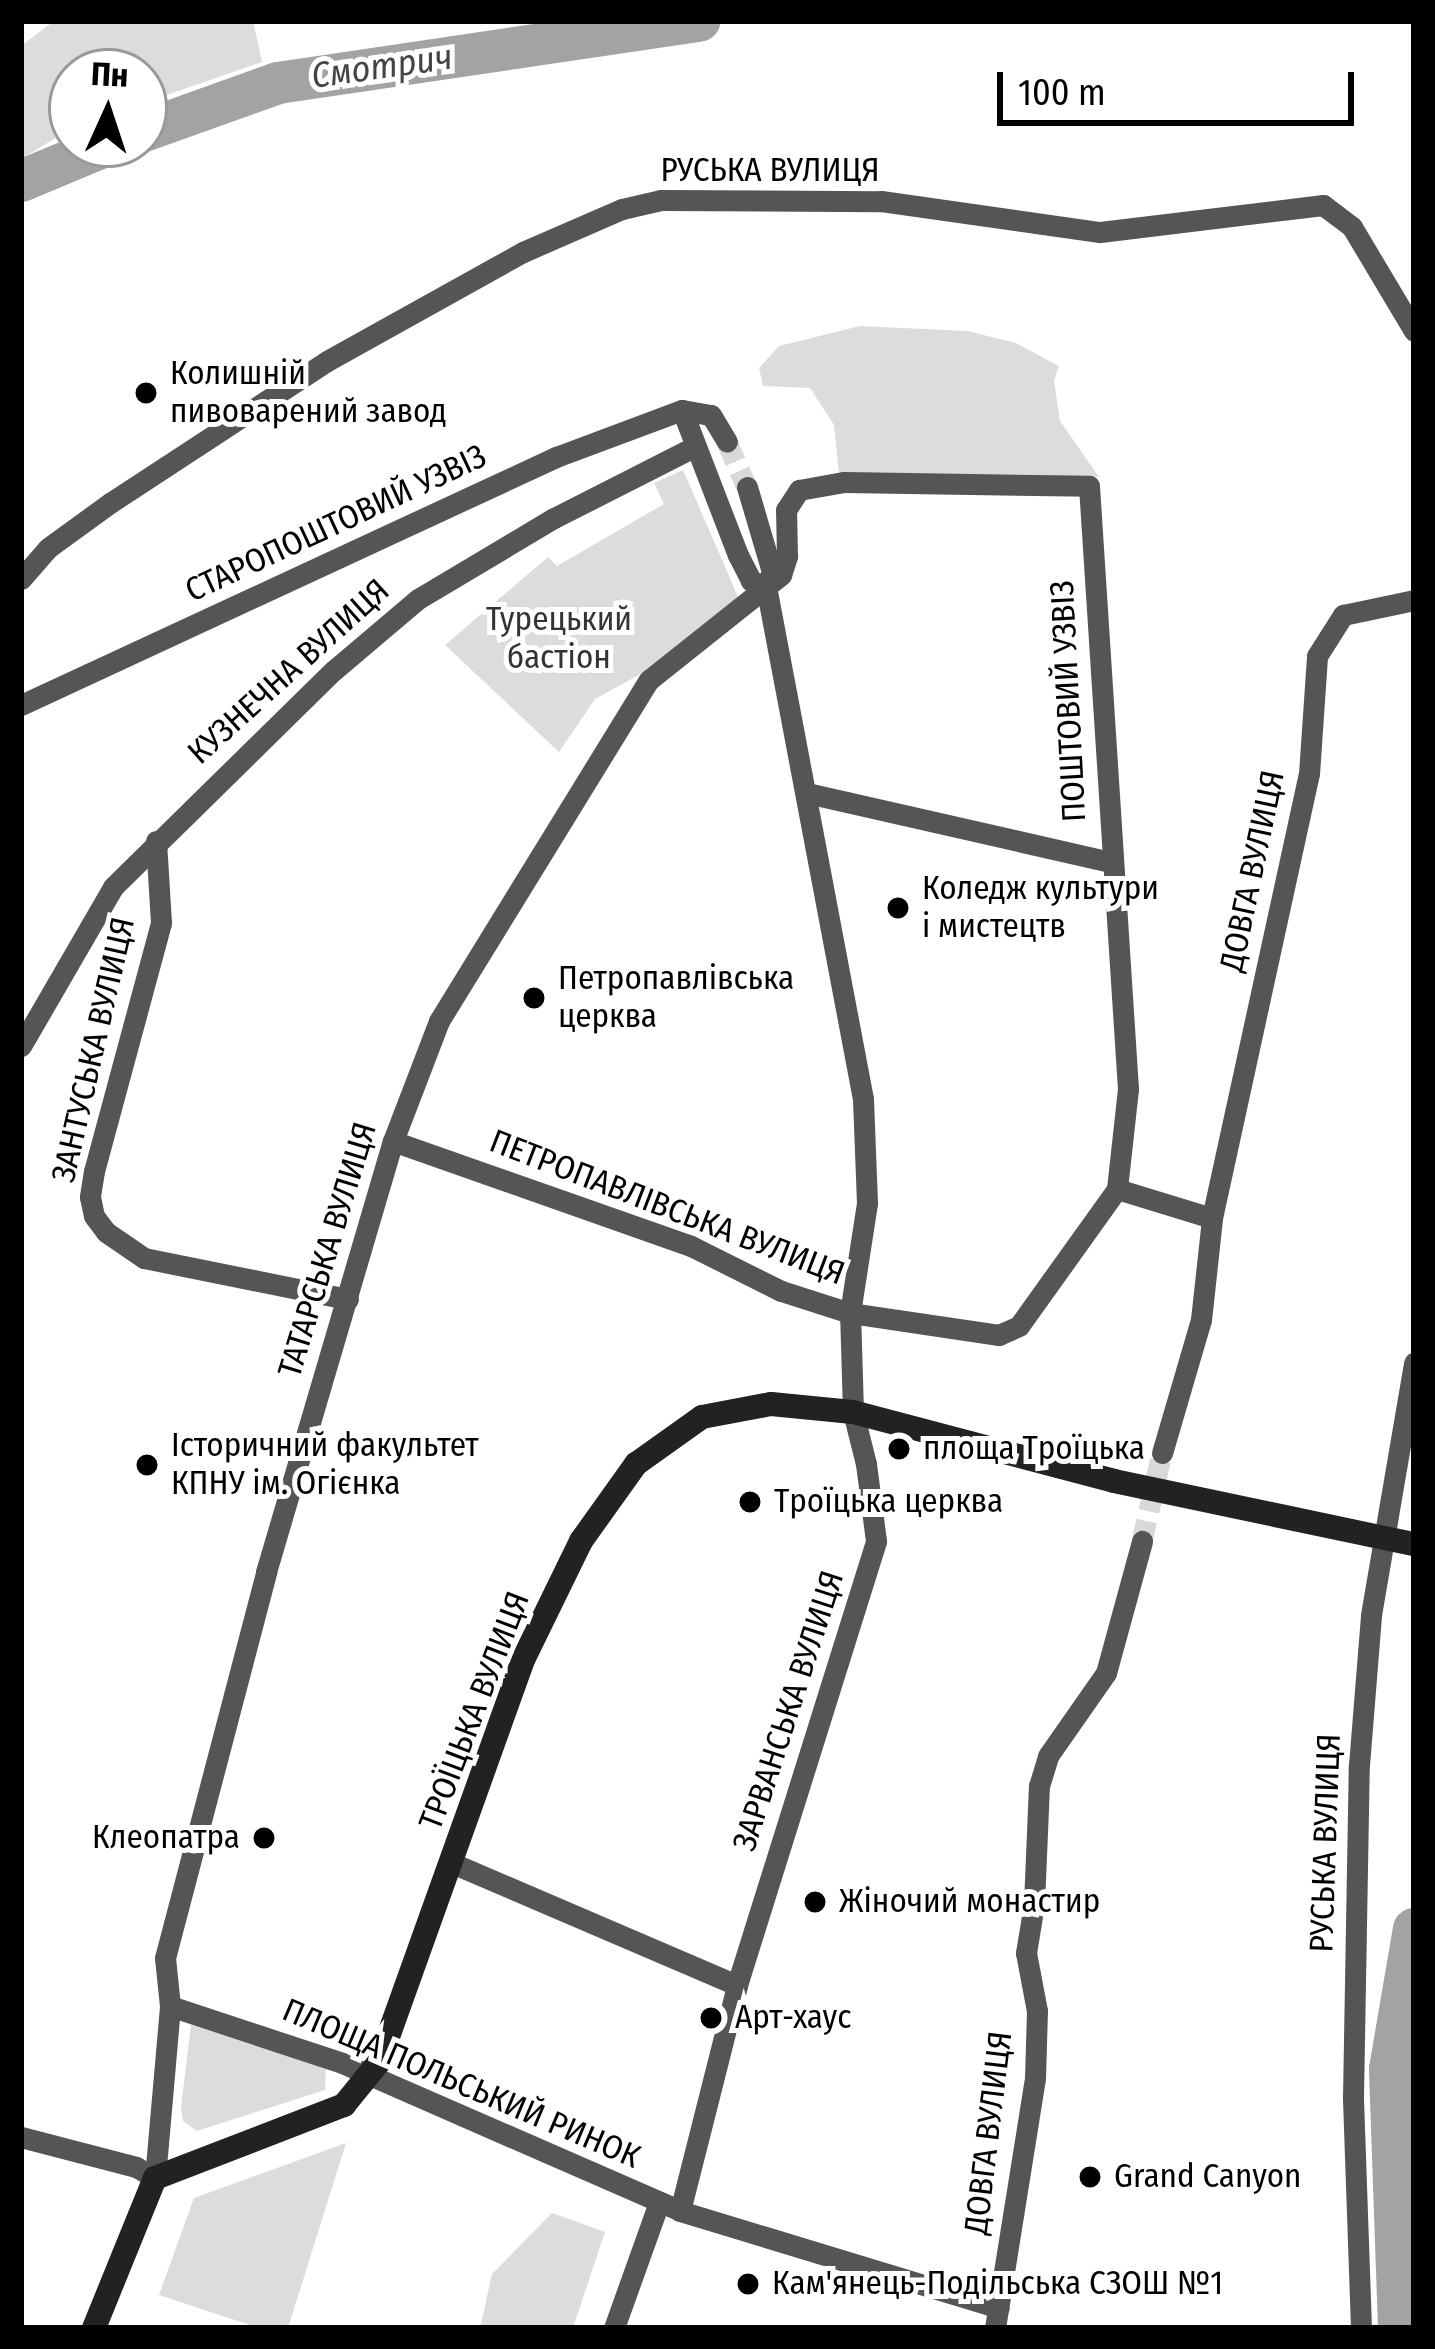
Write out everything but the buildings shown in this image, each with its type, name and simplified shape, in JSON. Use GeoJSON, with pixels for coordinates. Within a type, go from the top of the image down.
{"type":"FeatureCollection","features":[{"type":"Feature","properties":{"kind":"main road","name":"ТРОЇЦЬКА ВУЛИЦЯ"},"geometry":{"type":"LineString","coordinates":[[367,2077],[391,2040],[522,1663],[581,1541],[636,1464],[702,1417],[771,1404],[853,1412],[1114,1481],[1414,1544]]}},
{"type":"Feature","properties":{"kind":"main road"},"geometry":{"type":"LineString","coordinates":[[94,2328],[155,2178],[344,2105],[367,2077]]}},
{"type":"Feature","properties":{"kind":"street","name":"РУСЬКА ВУЛИЦЯ"},"geometry":{"type":"LineString","coordinates":[[21,578],[48,548],[110,503],[327,361],[523,252],[622,209],[661,200],[881,201],[1133,232],[1323,205],[1352,227],[1414,331]]}},
{"type":"Feature","properties":{"kind":"street"},"geometry":{"type":"LineString","coordinates":[[727,442],[711,416],[682,410],[751,581],[766,586]]}},
{"type":"Feature","properties":{"kind":"street","name":"СТАРОПОШТОВИЙ УЗВІЗ"},"geometry":{"type":"LineString","coordinates":[[21,705],[556,457],[682,410]]}},
{"type":"Feature","properties":{"kind":"street","name":"КУЗНЕЧНА ВУЛИЦЯ"},"geometry":{"type":"LineString","coordinates":[[21,1046],[113,886],[297,704],[418,599],[554,518],[694,447]]}},
{"type":"Feature","properties":{"kind":"street","name":"ПОШТОВИЙ УЗВІЗ"},"geometry":{"type":"LineString","coordinates":[[766,586],[786,566],[786,510],[799,490],[844,482],[1089,486],[1128,1088],[1118,1189]]}},
{"type":"Feature","properties":{"kind":"street","name":"ЗАРВАНСЬКА ВУЛИЦЯ"},"geometry":{"type":"LineString","coordinates":[[669,2206],[876,1541],[866,1464],[853,1412],[850,1313],[867,1203],[863,1099],[766,586],[772,572],[746,487]]}},
{"type":"Feature","properties":{"kind":"street","name":"ТАТАРСЬКА ВУЛИЦЯ"},"geometry":{"type":"LineString","coordinates":[[155,2178],[170,2006],[165,1958],[266,1573],[392,1141],[440,1021],[649,680],[766,586]]}},
{"type":"Feature","properties":{"kind":"street","name":"ДОВГА ВУЛИЦЯ"},"geometry":{"type":"LineString","coordinates":[[1162,1454],[1201,1320],[1212,1218],[1309,774],[1322,639],[1342,615],[1414,600]]}},
{"type":"Feature","properties":{"kind":"street"},"geometry":{"type":"LineString","coordinates":[[807,793],[1110,862]]}},
{"type":"Feature","properties":{"kind":"street","name":"ЗАНТУСЬКА ВУЛИЦЯ"},"geometry":{"type":"LineString","coordinates":[[156,841],[161,923],[94,1171],[90,1196],[94,1216],[106,1232],[144,1258],[347,1299]]}},
{"type":"Feature","properties":{"kind":"street","name":"ПЕТРОПАВЛІВСЬКА ВУЛИЦЯ"},"geometry":{"type":"LineString","coordinates":[[392,1141],[691,1246],[781,1291],[850,1313]]}},
{"type":"Feature","properties":{"kind":"street"},"geometry":{"type":"LineString","coordinates":[[850,1313],[999,1335],[1018,1326],[1118,1189],[1212,1218]]}},
{"type":"Feature","properties":{"kind":"street","name":"РУСЬКА ВУЛИЦЯ"},"geometry":{"type":"LineString","coordinates":[[1361,2328],[1353,2097],[1359,1766],[1371,1615],[1414,1363]]}},
{"type":"Feature","properties":{"kind":"street","name":"ДОВГА ВУЛИЦЯ"},"geometry":{"type":"LineString","coordinates":[[997,2318],[1035,2078],[1036,2011],[1026,1953],[1034,1904],[1037,1798],[1048,1756],[1112,1660],[1142,1540]]}},
{"type":"Feature","properties":{"kind":"street"},"geometry":{"type":"LineString","coordinates":[[452,1863],[737,1985]]}},
{"type":"Feature","properties":{"kind":"street","name":"ПЛОЩА ПОЛЬСЬКИЙ РИНОК"},"geometry":{"type":"LineString","coordinates":[[170,2006],[342,2063],[669,2206],[997,2318]]}},
{"type":"Feature","properties":{"kind":"street"},"geometry":{"type":"LineString","coordinates":[[21,2137],[136,2167],[155,2178]]}},
{"type":"Feature","properties":{"kind":"street","name":"ПЛОЩА ПОЛЬСЬКИЙ РИНОК"},"geometry":{"type":"LineString","coordinates":[[614,2328],[669,2206]]}},
{"type":"Feature","properties":{"kind":"green space"},"geometry":{"type":"Polygon","coordinates":[[[54,21],[253,21],[262,62],[168,95],[168,48],[48,48],[48,143],[21,159],[21,46],[54,21]]]}},
{"type":"Feature","properties":{"kind":"green space"},"geometry":{"type":"Polygon","coordinates":[[[860,326],[967,331],[1016,343],[1059,366],[1054,381],[1060,421],[1099,477],[839,475],[834,425],[810,388],[763,386],[759,368],[779,346],[860,326]]]}},
{"type":"Feature","properties":{"kind":"green space","name":"Турецький бастіон"},"geometry":{"type":"Polygon","coordinates":[[[683,470],[739,599],[733,623],[595,699],[559,752],[445,645],[548,557],[557,566],[664,504],[654,483],[683,470]]]}},
{"type":"Feature","properties":{"kind":"green space"},"geometry":{"type":"Polygon","coordinates":[[[191,2025],[326,2065],[325,2090],[197,2131],[183,2121],[181,2107],[191,2025]]]}},
{"type":"Feature","properties":{"kind":"green space"},"geometry":{"type":"Polygon","coordinates":[[[346,2143],[288,2328],[259,2328],[159,2295],[194,2198],[346,2143]]]}},
{"type":"Feature","properties":{"kind":"green space"},"geometry":{"type":"Polygon","coordinates":[[[552,2213],[605,2232],[573,2328],[480,2328],[492,2274],[552,2213]]]}},
{"type":"Feature","properties":{"kind":"waterway","name":"Смотрич"},"geometry":{"type":"LineString","coordinates":[[168,122],[278,83],[699,21]]}},
{"type":"Feature","properties":{"kind":"waterway","name":"Смотрич"},"geometry":{"type":"LineString","coordinates":[[21,181],[52,168]]}},
{"type":"Feature","properties":{"kind":"waterway","name":"Смотрич"},"geometry":{"type":"LineString","coordinates":[[1399,2328],[1390,2069],[1414,1929]]}},
{"type":"Feature","properties":{"kind":"tunnel"},"geometry":{"type":"LineString","coordinates":[[727,442],[747,487]]}},
{"type":"Feature","properties":{"kind":"tunnel"},"geometry":{"type":"LineString","coordinates":[[1142,1541],[1162,1453]]}},
{"type":"Feature","properties":{"kind":"place","name":"Колишній пивоварений завод"},"geometry":{"type":"Point","coordinates":[146,393]}},
{"type":"Feature","properties":{"kind":"place","name":"Коледж культури і мистецтв"},"geometry":{"type":"Point","coordinates":[898,908]}},
{"type":"Feature","properties":{"kind":"place","name":"Петропавлівська церква"},"geometry":{"type":"Point","coordinates":[534,998]}},
{"type":"Feature","properties":{"kind":"place","name":"площа Троїцька"},"geometry":{"type":"Point","coordinates":[899,1449]}},
{"type":"Feature","properties":{"kind":"place","name":"Історичний факультет КПНУ ім. Огієнка"},"geometry":{"type":"Point","coordinates":[147,1465]}},
{"type":"Feature","properties":{"kind":"place","name":"Троїцька церква"},"geometry":{"type":"Point","coordinates":[750,1502]}},
{"type":"Feature","properties":{"kind":"place","name":"Клеопатра"},"geometry":{"type":"Point","coordinates":[264,1838]}},
{"type":"Feature","properties":{"kind":"place","name":"Жіночий монастир"},"geometry":{"type":"Point","coordinates":[815,1902]}},
{"type":"Feature","properties":{"kind":"place","name":"Арт-хаус"},"geometry":{"type":"Point","coordinates":[711,2018]}},
{"type":"Feature","properties":{"kind":"place","name":"Grand Canyon"},"geometry":{"type":"Point","coordinates":[1090,2177]}},
{"type":"Feature","properties":{"kind":"place","name":"Кам'янець-Подільська СЗОШ №1"},"geometry":{"type":"Point","coordinates":[748,2284]}}]}
